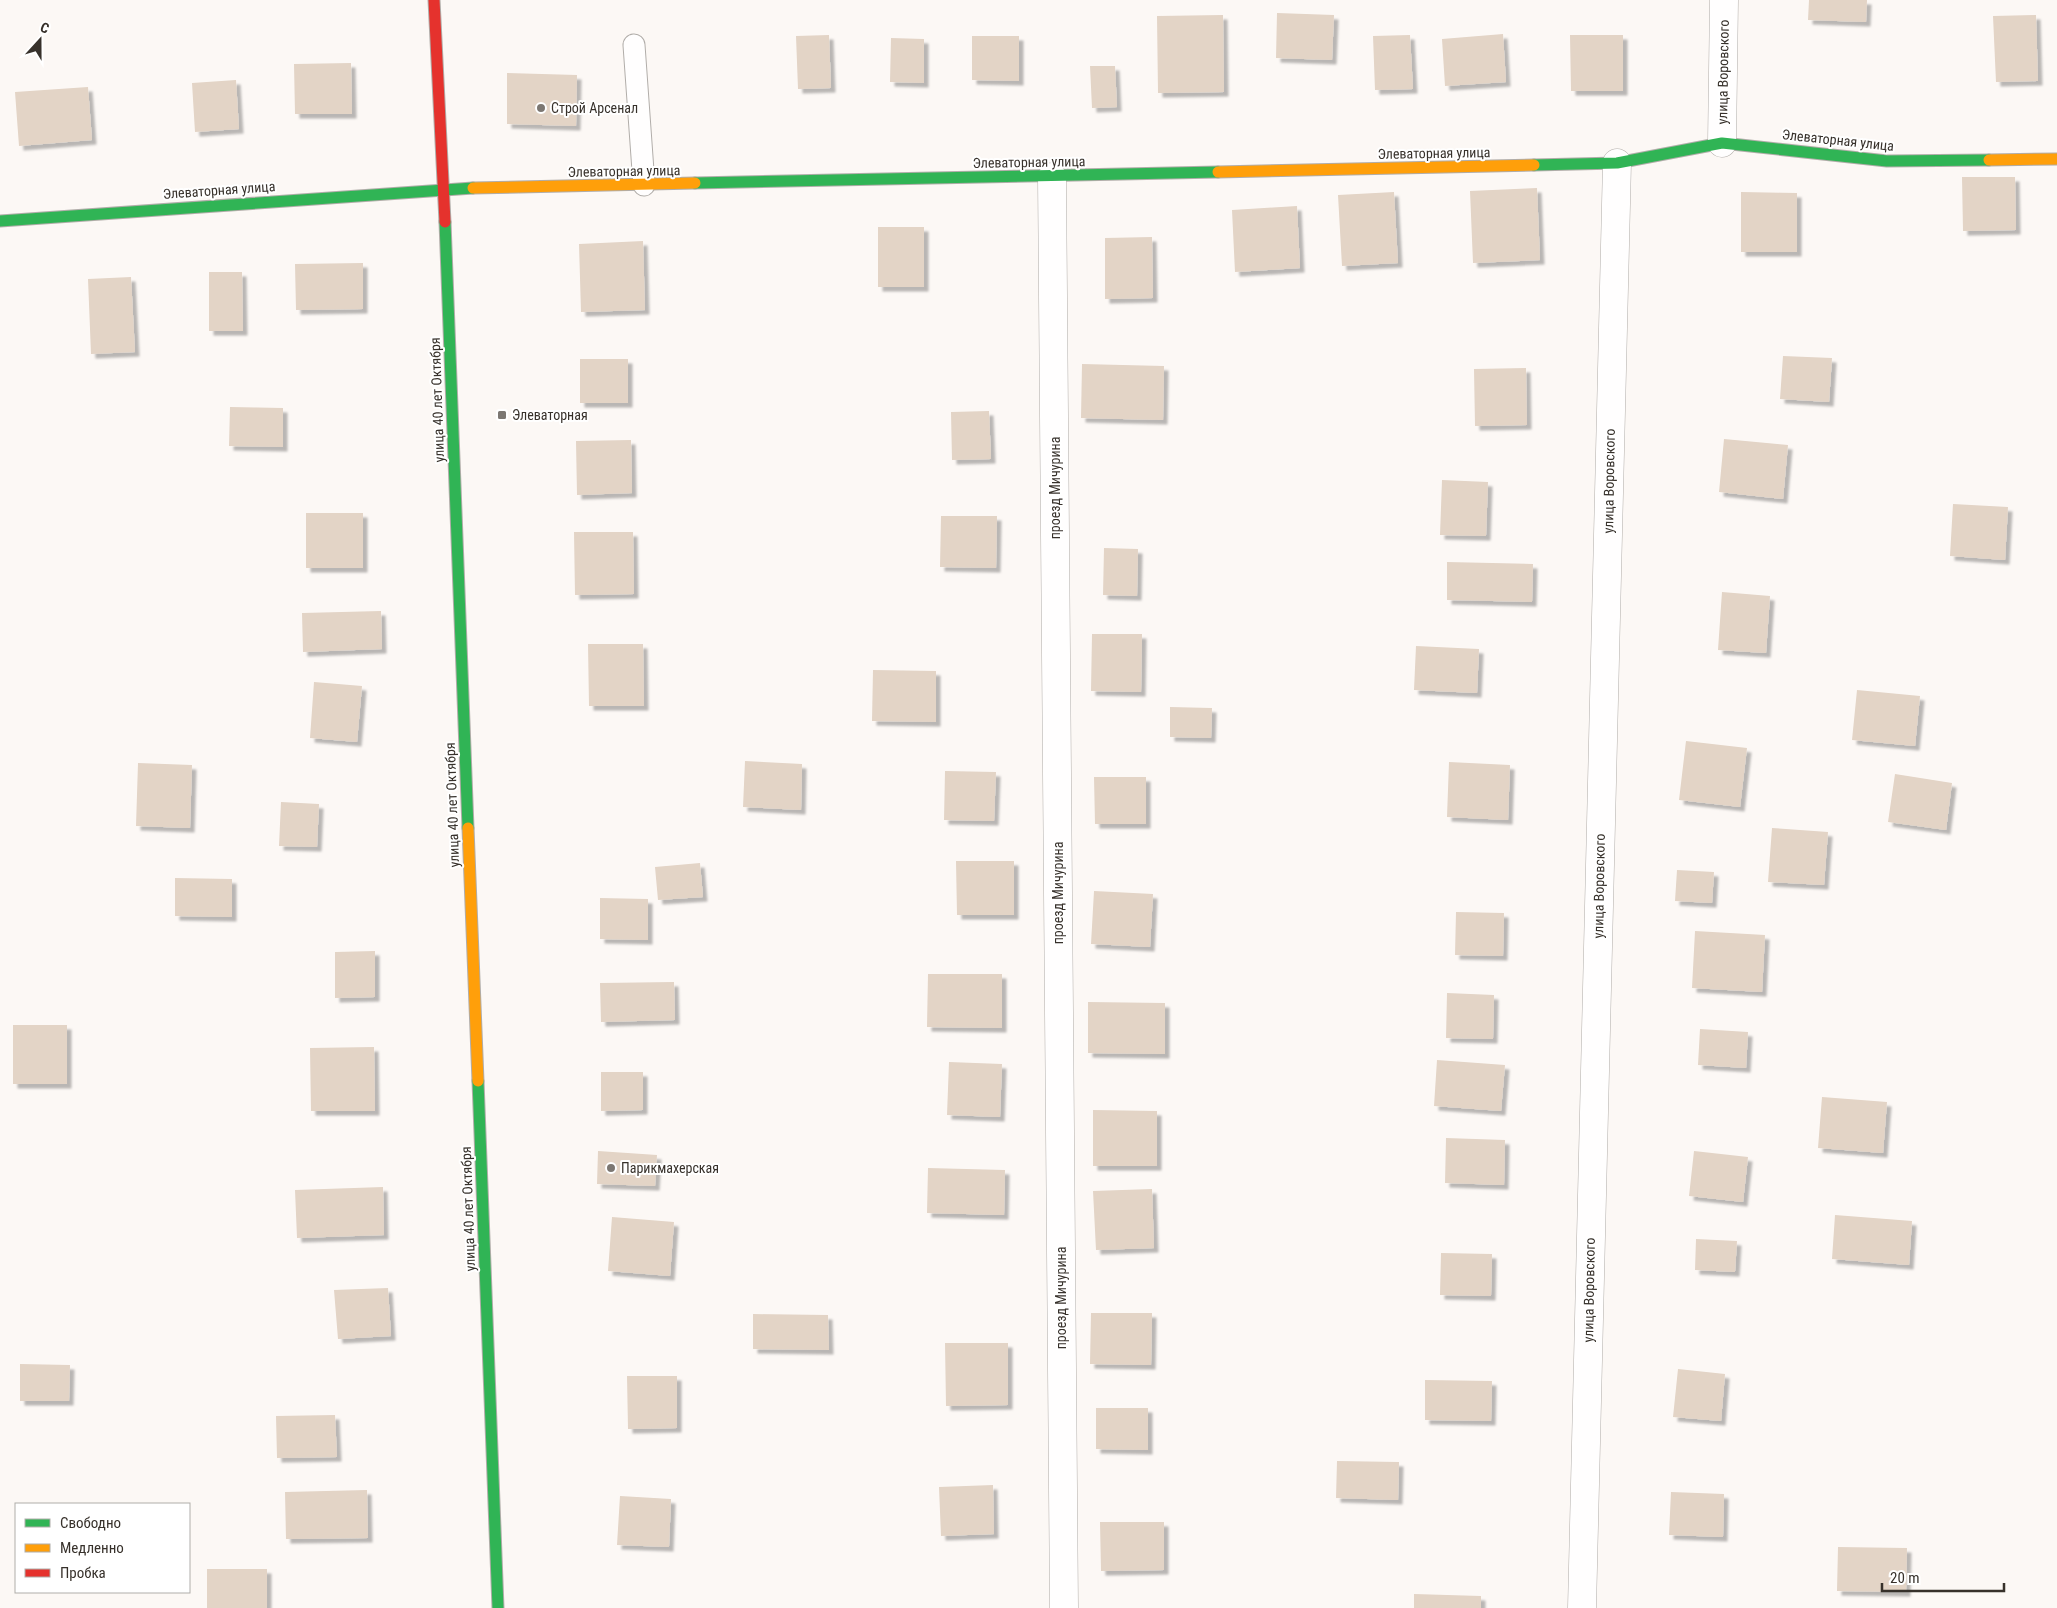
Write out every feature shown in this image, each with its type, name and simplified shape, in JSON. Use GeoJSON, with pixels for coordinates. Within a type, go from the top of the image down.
{"type":"FeatureCollection","features":[{"type":"Feature","properties":{"kind":"street","name":"улица 40 лет Октября"},"geometry":{"type":"LineString","coordinates":[[434,0],[444,189],[498,1608]]}},
{"type":"Feature","properties":{"kind":"street","name":"улица Воровского"},"geometry":{"type":"LineString","coordinates":[[1722,143],[1724,0]]}},
{"type":"Feature","properties":{"kind":"street","name":"Элеваторная улица"},"geometry":{"type":"LineString","coordinates":[[0,221],[444,189],[1618,163],[1722,143],[1887,161],[2057,159]]}},
{"type":"Feature","properties":{"kind":"street","name":"улица Воровского"},"geometry":{"type":"LineString","coordinates":[[1582,1608],[1618,163]]}},
{"type":"Feature","properties":{"kind":"street","name":"проезд Мичурина"},"geometry":{"type":"LineString","coordinates":[[1052,177],[1064,1608]]}},
{"type":"Feature","properties":{"kind":"lane"},"geometry":{"type":"LineString","coordinates":[[634,45],[644,185]]}},
{"type":"Feature","properties":{"kind":"building"},"geometry":{"type":"Polygon","coordinates":[[[1809,0],[1867,0],[1866,22],[1808,20],[1809,0]]]}},
{"type":"Feature","properties":{"kind":"building"},"geometry":{"type":"Polygon","coordinates":[[[1277,13],[1334,15],[1332,60],[1276,58],[1277,13]]]}},
{"type":"Feature","properties":{"kind":"building"},"geometry":{"type":"Polygon","coordinates":[[[1223,15],[1224,92],[1158,93],[1157,16],[1223,15]]]}},
{"type":"Feature","properties":{"kind":"building"},"geometry":{"type":"Polygon","coordinates":[[[2036,15],[2038,81],[1996,82],[1993,16],[2036,15]]]}},
{"type":"Feature","properties":{"kind":"building"},"geometry":{"type":"Polygon","coordinates":[[[1503,34],[1506,82],[1445,86],[1442,39],[1503,34]]]}},
{"type":"Feature","properties":{"kind":"building"},"geometry":{"type":"Polygon","coordinates":[[[829,35],[831,88],[798,89],[796,36],[829,35]]]}},
{"type":"Feature","properties":{"kind":"building"},"geometry":{"type":"Polygon","coordinates":[[[1410,35],[1413,89],[1375,90],[1373,36],[1410,35]]]}},
{"type":"Feature","properties":{"kind":"building"},"geometry":{"type":"Polygon","coordinates":[[[1570,35],[1623,35],[1623,91],[1571,91],[1570,35]]]}},
{"type":"Feature","properties":{"kind":"building"},"geometry":{"type":"Polygon","coordinates":[[[972,36],[1019,36],[1019,81],[972,80],[972,36]]]}},
{"type":"Feature","properties":{"kind":"building"},"geometry":{"type":"Polygon","coordinates":[[[891,38],[924,39],[924,83],[890,82],[891,38]]]}},
{"type":"Feature","properties":{"kind":"building"},"geometry":{"type":"Polygon","coordinates":[[[351,63],[352,114],[295,114],[294,64],[351,63]]]}},
{"type":"Feature","properties":{"kind":"building"},"geometry":{"type":"Polygon","coordinates":[[[1090,66],[1115,66],[1117,107],[1092,108],[1090,66]]]}},
{"type":"Feature","properties":{"kind":"building"},"geometry":{"type":"Polygon","coordinates":[[[507,73],[577,75],[576,126],[507,124],[507,73]]]}},
{"type":"Feature","properties":{"kind":"building"},"geometry":{"type":"Polygon","coordinates":[[[236,80],[239,129],[195,132],[192,83],[236,80]]]}},
{"type":"Feature","properties":{"kind":"building"},"geometry":{"type":"Polygon","coordinates":[[[88,87],[92,140],[19,146],[15,92],[88,87]]]}},
{"type":"Feature","properties":{"kind":"building"},"geometry":{"type":"Polygon","coordinates":[[[1962,177],[2015,177],[2016,230],[1963,231],[1962,177]]]}},
{"type":"Feature","properties":{"kind":"building"},"geometry":{"type":"Polygon","coordinates":[[[1537,188],[1540,260],[1473,263],[1470,191],[1537,188]]]}},
{"type":"Feature","properties":{"kind":"building"},"geometry":{"type":"Polygon","coordinates":[[[1394,192],[1398,263],[1342,266],[1338,195],[1394,192]]]}},
{"type":"Feature","properties":{"kind":"building"},"geometry":{"type":"Polygon","coordinates":[[[1741,192],[1797,193],[1797,252],[1741,252],[1741,192]]]}},
{"type":"Feature","properties":{"kind":"building"},"geometry":{"type":"Polygon","coordinates":[[[1297,206],[1300,268],[1235,272],[1232,210],[1297,206]]]}},
{"type":"Feature","properties":{"kind":"building"},"geometry":{"type":"Polygon","coordinates":[[[878,227],[924,227],[924,287],[878,287],[878,227]]]}},
{"type":"Feature","properties":{"kind":"building"},"geometry":{"type":"Polygon","coordinates":[[[1152,237],[1153,298],[1105,299],[1105,238],[1152,237]]]}},
{"type":"Feature","properties":{"kind":"building"},"geometry":{"type":"Polygon","coordinates":[[[643,241],[645,310],[581,312],[579,244],[643,241]]]}},
{"type":"Feature","properties":{"kind":"building"},"geometry":{"type":"Polygon","coordinates":[[[363,263],[363,309],[296,310],[295,264],[363,263]]]}},
{"type":"Feature","properties":{"kind":"building"},"geometry":{"type":"Polygon","coordinates":[[[209,272],[242,272],[243,331],[209,331],[209,272]]]}},
{"type":"Feature","properties":{"kind":"building"},"geometry":{"type":"Polygon","coordinates":[[[131,277],[135,352],[91,354],[88,279],[131,277]]]}},
{"type":"Feature","properties":{"kind":"building"},"geometry":{"type":"Polygon","coordinates":[[[1783,356],[1832,358],[1829,402],[1780,399],[1783,356]]]}},
{"type":"Feature","properties":{"kind":"building"},"geometry":{"type":"Polygon","coordinates":[[[580,359],[628,359],[628,403],[580,403],[580,359]]]}},
{"type":"Feature","properties":{"kind":"building"},"geometry":{"type":"Polygon","coordinates":[[[1082,364],[1164,366],[1163,420],[1081,418],[1082,364]]]}},
{"type":"Feature","properties":{"kind":"building"},"geometry":{"type":"Polygon","coordinates":[[[1526,368],[1527,425],[1475,426],[1474,369],[1526,368]]]}},
{"type":"Feature","properties":{"kind":"building"},"geometry":{"type":"Polygon","coordinates":[[[230,407],[283,408],[283,447],[229,446],[230,407]]]}},
{"type":"Feature","properties":{"kind":"building"},"geometry":{"type":"Polygon","coordinates":[[[989,411],[991,459],[952,460],[951,412],[989,411]]]}},
{"type":"Feature","properties":{"kind":"building"},"geometry":{"type":"Polygon","coordinates":[[[1724,439],[1788,445],[1783,499],[1719,492],[1724,439]]]}},
{"type":"Feature","properties":{"kind":"building"},"geometry":{"type":"Polygon","coordinates":[[[631,440],[632,493],[577,495],[576,441],[631,440]]]}},
{"type":"Feature","properties":{"kind":"building"},"geometry":{"type":"Polygon","coordinates":[[[1442,480],[1488,482],[1486,536],[1440,535],[1442,480]]]}},
{"type":"Feature","properties":{"kind":"building"},"geometry":{"type":"Polygon","coordinates":[[[1953,504],[2008,507],[2005,560],[1950,556],[1953,504]]]}},
{"type":"Feature","properties":{"kind":"building"},"geometry":{"type":"Polygon","coordinates":[[[306,513],[363,513],[363,568],[306,568],[306,513]]]}},
{"type":"Feature","properties":{"kind":"building"},"geometry":{"type":"Polygon","coordinates":[[[941,516],[997,516],[996,568],[940,567],[941,516]]]}},
{"type":"Feature","properties":{"kind":"building"},"geometry":{"type":"Polygon","coordinates":[[[574,532],[633,532],[634,594],[575,595],[574,532]]]}},
{"type":"Feature","properties":{"kind":"building"},"geometry":{"type":"Polygon","coordinates":[[[1104,548],[1138,549],[1137,596],[1103,595],[1104,548]]]}},
{"type":"Feature","properties":{"kind":"building"},"geometry":{"type":"Polygon","coordinates":[[[1447,562],[1533,564],[1532,602],[1447,600],[1447,562]]]}},
{"type":"Feature","properties":{"kind":"building"},"geometry":{"type":"Polygon","coordinates":[[[1722,592],[1770,596],[1766,653],[1718,650],[1722,592]]]}},
{"type":"Feature","properties":{"kind":"building"},"geometry":{"type":"Polygon","coordinates":[[[381,611],[382,649],[303,652],[302,613],[381,611]]]}},
{"type":"Feature","properties":{"kind":"building"},"geometry":{"type":"Polygon","coordinates":[[[1092,634],[1142,634],[1141,692],[1091,691],[1092,634]]]}},
{"type":"Feature","properties":{"kind":"building"},"geometry":{"type":"Polygon","coordinates":[[[588,644],[643,644],[644,706],[589,706],[588,644]]]}},
{"type":"Feature","properties":{"kind":"building"},"geometry":{"type":"Polygon","coordinates":[[[1416,646],[1479,649],[1477,693],[1414,690],[1416,646]]]}},
{"type":"Feature","properties":{"kind":"building"},"geometry":{"type":"Polygon","coordinates":[[[873,670],[936,671],[936,722],[872,721],[873,670]]]}},
{"type":"Feature","properties":{"kind":"building"},"geometry":{"type":"Polygon","coordinates":[[[314,682],[362,686],[357,742],[310,738],[314,682]]]}},
{"type":"Feature","properties":{"kind":"building"},"geometry":{"type":"Polygon","coordinates":[[[1857,690],[1920,696],[1915,746],[1852,740],[1857,690]]]}},
{"type":"Feature","properties":{"kind":"building"},"geometry":{"type":"Polygon","coordinates":[[[1170,707],[1212,708],[1211,738],[1170,737],[1170,707]]]}},
{"type":"Feature","properties":{"kind":"building"},"geometry":{"type":"Polygon","coordinates":[[[1686,741],[1747,748],[1740,807],[1679,800],[1686,741]]]}},
{"type":"Feature","properties":{"kind":"building"},"geometry":{"type":"Polygon","coordinates":[[[745,761],[802,764],[801,810],[743,807],[745,761]]]}},
{"type":"Feature","properties":{"kind":"building"},"geometry":{"type":"Polygon","coordinates":[[[1449,762],[1510,765],[1508,820],[1447,817],[1449,762]]]}},
{"type":"Feature","properties":{"kind":"building"},"geometry":{"type":"Polygon","coordinates":[[[138,763],[192,765],[190,828],[136,826],[138,763]]]}},
{"type":"Feature","properties":{"kind":"building"},"geometry":{"type":"Polygon","coordinates":[[[945,771],[996,772],[994,821],[944,820],[945,771]]]}},
{"type":"Feature","properties":{"kind":"building"},"geometry":{"type":"Polygon","coordinates":[[[1895,774],[1952,783],[1946,830],[1888,822],[1895,774]]]}},
{"type":"Feature","properties":{"kind":"building"},"geometry":{"type":"Polygon","coordinates":[[[1094,777],[1146,777],[1146,824],[1095,824],[1094,777]]]}},
{"type":"Feature","properties":{"kind":"building"},"geometry":{"type":"Polygon","coordinates":[[[281,802],[319,804],[317,847],[279,846],[281,802]]]}},
{"type":"Feature","properties":{"kind":"building"},"geometry":{"type":"Polygon","coordinates":[[[1772,828],[1828,832],[1824,885],[1768,882],[1772,828]]]}},
{"type":"Feature","properties":{"kind":"building"},"geometry":{"type":"Polygon","coordinates":[[[956,861],[1014,861],[1014,915],[957,915],[956,861]]]}},
{"type":"Feature","properties":{"kind":"building"},"geometry":{"type":"Polygon","coordinates":[[[700,863],[703,897],[658,900],[655,867],[700,863]]]}},
{"type":"Feature","properties":{"kind":"building"},"geometry":{"type":"Polygon","coordinates":[[[1677,870],[1714,872],[1712,903],[1675,901],[1677,870]]]}},
{"type":"Feature","properties":{"kind":"building"},"geometry":{"type":"Polygon","coordinates":[[[175,878],[232,879],[232,917],[175,916],[175,878]]]}},
{"type":"Feature","properties":{"kind":"building"},"geometry":{"type":"Polygon","coordinates":[[[1094,891],[1153,894],[1150,947],[1091,944],[1094,891]]]}},
{"type":"Feature","properties":{"kind":"building"},"geometry":{"type":"Polygon","coordinates":[[[600,898],[648,899],[648,940],[600,939],[600,898]]]}},
{"type":"Feature","properties":{"kind":"building"},"geometry":{"type":"Polygon","coordinates":[[[1456,912],[1504,913],[1503,956],[1455,955],[1456,912]]]}},
{"type":"Feature","properties":{"kind":"building"},"geometry":{"type":"Polygon","coordinates":[[[1695,931],[1765,935],[1762,992],[1692,988],[1695,931]]]}},
{"type":"Feature","properties":{"kind":"building"},"geometry":{"type":"Polygon","coordinates":[[[375,951],[375,997],[335,998],[335,952],[375,951]]]}},
{"type":"Feature","properties":{"kind":"building"},"geometry":{"type":"Polygon","coordinates":[[[928,974],[1002,974],[1002,1028],[927,1027],[928,974]]]}},
{"type":"Feature","properties":{"kind":"building"},"geometry":{"type":"Polygon","coordinates":[[[674,982],[675,1020],[601,1022],[600,983],[674,982]]]}},
{"type":"Feature","properties":{"kind":"building"},"geometry":{"type":"Polygon","coordinates":[[[1447,993],[1494,995],[1493,1039],[1446,1038],[1447,993]]]}},
{"type":"Feature","properties":{"kind":"building"},"geometry":{"type":"Polygon","coordinates":[[[1088,1002],[1165,1003],[1165,1054],[1088,1053],[1088,1002]]]}},
{"type":"Feature","properties":{"kind":"building"},"geometry":{"type":"Polygon","coordinates":[[[13,1025],[67,1025],[67,1084],[13,1084],[13,1025]]]}},
{"type":"Feature","properties":{"kind":"building"},"geometry":{"type":"Polygon","coordinates":[[[1700,1029],[1748,1032],[1746,1068],[1698,1065],[1700,1029]]]}},
{"type":"Feature","properties":{"kind":"building"},"geometry":{"type":"Polygon","coordinates":[[[374,1047],[375,1111],[311,1111],[310,1048],[374,1047]]]}},
{"type":"Feature","properties":{"kind":"building"},"geometry":{"type":"Polygon","coordinates":[[[1437,1060],[1505,1065],[1501,1111],[1434,1106],[1437,1060]]]}},
{"type":"Feature","properties":{"kind":"building"},"geometry":{"type":"Polygon","coordinates":[[[949,1062],[1002,1064],[1000,1117],[947,1115],[949,1062]]]}},
{"type":"Feature","properties":{"kind":"building"},"geometry":{"type":"Polygon","coordinates":[[[601,1072],[643,1072],[643,1110],[601,1111],[601,1072]]]}},
{"type":"Feature","properties":{"kind":"building"},"geometry":{"type":"Polygon","coordinates":[[[1822,1097],[1887,1102],[1883,1153],[1818,1148],[1822,1097]]]}},
{"type":"Feature","properties":{"kind":"building"},"geometry":{"type":"Polygon","coordinates":[[[1093,1110],[1157,1111],[1157,1166],[1093,1166],[1093,1110]]]}},
{"type":"Feature","properties":{"kind":"building"},"geometry":{"type":"Polygon","coordinates":[[[1446,1138],[1505,1140],[1504,1185],[1445,1183],[1446,1138]]]}},
{"type":"Feature","properties":{"kind":"building"},"geometry":{"type":"Polygon","coordinates":[[[598,1151],[657,1155],[655,1186],[597,1184],[598,1151]]]}},
{"type":"Feature","properties":{"kind":"building"},"geometry":{"type":"Polygon","coordinates":[[[1694,1151],[1748,1157],[1743,1202],[1689,1196],[1694,1151]]]}},
{"type":"Feature","properties":{"kind":"building"},"geometry":{"type":"Polygon","coordinates":[[[928,1168],[1005,1170],[1004,1215],[927,1213],[928,1168]]]}},
{"type":"Feature","properties":{"kind":"building"},"geometry":{"type":"Polygon","coordinates":[[[383,1187],[384,1235],[297,1238],[295,1190],[383,1187]]]}},
{"type":"Feature","properties":{"kind":"building"},"geometry":{"type":"Polygon","coordinates":[[[1152,1189],[1154,1248],[1096,1250],[1093,1191],[1152,1189]]]}},
{"type":"Feature","properties":{"kind":"building"},"geometry":{"type":"Polygon","coordinates":[[[1835,1215],[1912,1221],[1909,1265],[1832,1259],[1835,1215]]]}},
{"type":"Feature","properties":{"kind":"building"},"geometry":{"type":"Polygon","coordinates":[[[612,1217],[674,1222],[670,1276],[608,1271],[612,1217]]]}},
{"type":"Feature","properties":{"kind":"building"},"geometry":{"type":"Polygon","coordinates":[[[1696,1239],[1737,1241],[1735,1272],[1695,1270],[1696,1239]]]}},
{"type":"Feature","properties":{"kind":"building"},"geometry":{"type":"Polygon","coordinates":[[[1441,1253],[1492,1254],[1491,1296],[1440,1295],[1441,1253]]]}},
{"type":"Feature","properties":{"kind":"building"},"geometry":{"type":"Polygon","coordinates":[[[388,1288],[391,1336],[338,1339],[334,1290],[388,1288]]]}},
{"type":"Feature","properties":{"kind":"building"},"geometry":{"type":"Polygon","coordinates":[[[1091,1313],[1152,1313],[1151,1365],[1090,1364],[1091,1313]]]}},
{"type":"Feature","properties":{"kind":"building"},"geometry":{"type":"Polygon","coordinates":[[[753,1314],[828,1315],[829,1350],[753,1349],[753,1314]]]}},
{"type":"Feature","properties":{"kind":"building"},"geometry":{"type":"Polygon","coordinates":[[[945,1343],[1008,1343],[1008,1405],[946,1406],[945,1343]]]}},
{"type":"Feature","properties":{"kind":"building"},"geometry":{"type":"Polygon","coordinates":[[[20,1364],[70,1365],[69,1401],[20,1401],[20,1364]]]}},
{"type":"Feature","properties":{"kind":"building"},"geometry":{"type":"Polygon","coordinates":[[[1678,1369],[1725,1374],[1721,1421],[1673,1417],[1678,1369]]]}},
{"type":"Feature","properties":{"kind":"building"},"geometry":{"type":"Polygon","coordinates":[[[627,1376],[677,1376],[677,1428],[628,1429],[627,1376]]]}},
{"type":"Feature","properties":{"kind":"building"},"geometry":{"type":"Polygon","coordinates":[[[1425,1380],[1492,1381],[1491,1421],[1425,1420],[1425,1380]]]}},
{"type":"Feature","properties":{"kind":"building"},"geometry":{"type":"Polygon","coordinates":[[[1096,1408],[1148,1408],[1148,1450],[1096,1449],[1096,1408]]]}},
{"type":"Feature","properties":{"kind":"building"},"geometry":{"type":"Polygon","coordinates":[[[335,1415],[337,1457],[277,1458],[276,1416],[335,1415]]]}},
{"type":"Feature","properties":{"kind":"building"},"geometry":{"type":"Polygon","coordinates":[[[1337,1461],[1399,1462],[1398,1500],[1336,1498],[1337,1461]]]}},
{"type":"Feature","properties":{"kind":"building"},"geometry":{"type":"Polygon","coordinates":[[[993,1485],[994,1534],[941,1536],[939,1487],[993,1485]]]}},
{"type":"Feature","properties":{"kind":"building"},"geometry":{"type":"Polygon","coordinates":[[[367,1490],[368,1538],[286,1539],[285,1492],[367,1490]]]}},
{"type":"Feature","properties":{"kind":"building"},"geometry":{"type":"Polygon","coordinates":[[[1671,1492],[1724,1494],[1723,1537],[1669,1535],[1671,1492]]]}},
{"type":"Feature","properties":{"kind":"building"},"geometry":{"type":"Polygon","coordinates":[[[620,1496],[671,1499],[669,1547],[617,1545],[620,1496]]]}},
{"type":"Feature","properties":{"kind":"building"},"geometry":{"type":"Polygon","coordinates":[[[1100,1522],[1164,1522],[1164,1570],[1101,1571],[1100,1522]]]}},
{"type":"Feature","properties":{"kind":"building"},"geometry":{"type":"Polygon","coordinates":[[[1838,1547],[1907,1548],[1906,1592],[1837,1591],[1838,1547]]]}},
{"type":"Feature","properties":{"kind":"building"},"geometry":{"type":"Polygon","coordinates":[[[207,1569],[267,1569],[267,1608],[207,1608],[207,1569]]]}},
{"type":"Feature","properties":{"kind":"building"},"geometry":{"type":"Polygon","coordinates":[[[1414,1594],[1481,1596],[1481,1608],[1414,1608],[1414,1594]]]}},
{"type":"Feature","properties":{"kind":"traffic: fast"},"geometry":{"type":"LineString","coordinates":[[1534,165],[1617,163],[1722,143],[1887,161],[1989,160]]}},
{"type":"Feature","properties":{"kind":"traffic: fast"},"geometry":{"type":"LineString","coordinates":[[695,183],[1218,172]]}},
{"type":"Feature","properties":{"kind":"traffic: fast"},"geometry":{"type":"LineString","coordinates":[[0,221],[473,188]]}},
{"type":"Feature","properties":{"kind":"traffic: fast"},"geometry":{"type":"LineString","coordinates":[[445,222],[468,828]]}},
{"type":"Feature","properties":{"kind":"traffic: fast"},"geometry":{"type":"LineString","coordinates":[[478,1081],[498,1608]]}},
{"type":"Feature","properties":{"kind":"traffic: slow"},"geometry":{"type":"LineString","coordinates":[[1989,160],[2057,159]]}},
{"type":"Feature","properties":{"kind":"traffic: slow"},"geometry":{"type":"LineString","coordinates":[[1218,172],[1534,165]]}},
{"type":"Feature","properties":{"kind":"traffic: slow"},"geometry":{"type":"LineString","coordinates":[[473,188],[695,183]]}},
{"type":"Feature","properties":{"kind":"traffic: slow"},"geometry":{"type":"LineString","coordinates":[[468,828],[478,1081]]}},
{"type":"Feature","properties":{"kind":"traffic: jam"},"geometry":{"type":"LineString","coordinates":[[434,0],[445,222]]}},
{"type":"Feature","properties":{"kind":"place","name":"Строй Арсенал"},"geometry":{"type":"Point","coordinates":[541,108]}},
{"type":"Feature","properties":{"kind":"place","name":"Элеваторная"},"geometry":{"type":"Point","coordinates":[502,415]}},
{"type":"Feature","properties":{"kind":"place","name":"Парикмахерская"},"geometry":{"type":"Point","coordinates":[611,1168]}}]}
